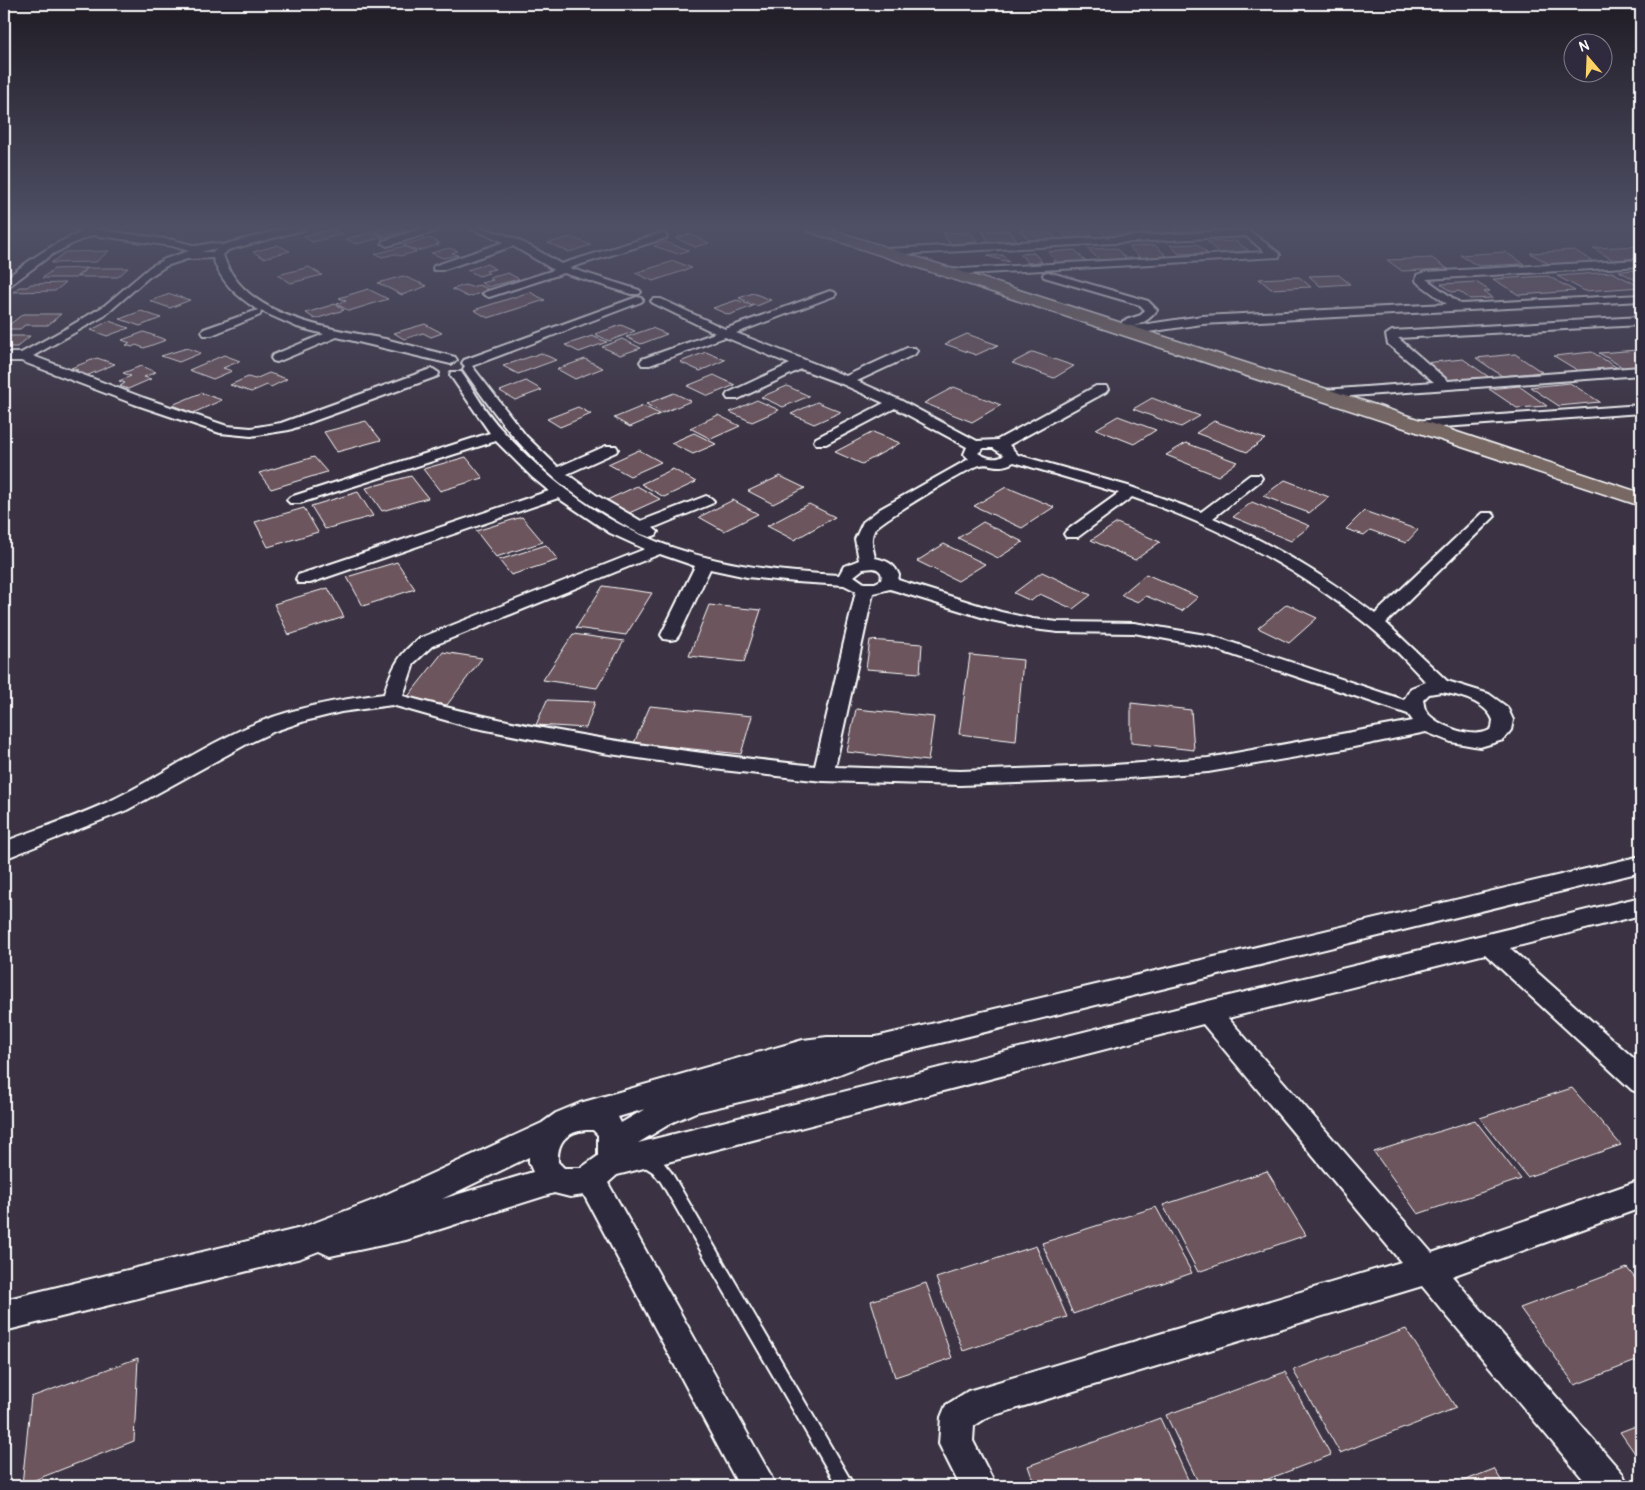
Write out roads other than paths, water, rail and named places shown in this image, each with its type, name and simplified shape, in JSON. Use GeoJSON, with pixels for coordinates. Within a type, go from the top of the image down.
{"type":"FeatureCollection","features":[{"type":"Feature","properties":{"kind":"main road"},"geometry":{"type":"LineString","coordinates":[[1026,298],[1641,500]]}},
{"type":"Feature","properties":{"kind":"street"},"geometry":{"type":"LineString","coordinates":[[23,357],[100,314],[120,298]]}},
{"type":"Feature","properties":{"kind":"street"},"geometry":{"type":"LineString","coordinates":[[232,298],[256,313],[324,338],[434,369],[442,376],[464,369],[632,298]]}},
{"type":"Feature","properties":{"kind":"street"},"geometry":{"type":"LineString","coordinates":[[248,298],[269,311],[300,323],[451,360],[464,369],[508,423],[556,473],[594,500],[677,545],[739,559],[787,567],[858,575],[873,589],[891,578]]}},
{"type":"Feature","properties":{"kind":"street"},"geometry":{"type":"LineString","coordinates":[[662,298],[723,332],[847,381],[895,403],[977,453]]}},
{"type":"Feature","properties":{"kind":"street"},"geometry":{"type":"LineString","coordinates":[[646,362],[820,298]]}},
{"type":"Feature","properties":{"kind":"street"},"geometry":{"type":"LineString","coordinates":[[1123,329],[1149,315],[1151,310],[1144,303],[1125,298]]}},
{"type":"Feature","properties":{"kind":"street"},"geometry":{"type":"LineString","coordinates":[[1445,298],[1458,307]]}},
{"type":"Feature","properties":{"kind":"street"},"geometry":{"type":"LineString","coordinates":[[1123,329],[1202,320],[1641,298]]}},
{"type":"Feature","properties":{"kind":"street"},"geometry":{"type":"LineString","coordinates":[[208,332],[256,313]]}},
{"type":"Feature","properties":{"kind":"street"},"geometry":{"type":"LineString","coordinates":[[1444,384],[1392,341],[1392,335],[1641,320]]}},
{"type":"Feature","properties":{"kind":"street"},"geometry":{"type":"LineString","coordinates":[[277,358],[336,333]]}},
{"type":"Feature","properties":{"kind":"street"},"geometry":{"type":"LineString","coordinates":[[847,381],[911,351]]}},
{"type":"Feature","properties":{"kind":"street"},"geometry":{"type":"LineString","coordinates":[[4,357],[23,357],[139,401],[225,430],[251,432],[284,427],[434,369],[451,360]]}},
{"type":"Feature","properties":{"kind":"street"},"geometry":{"type":"LineString","coordinates":[[733,396],[800,364]]}},
{"type":"Feature","properties":{"kind":"street"},"geometry":{"type":"LineString","coordinates":[[464,369],[498,435],[533,471],[558,493],[610,526],[657,550],[704,565],[762,575],[858,575],[885,566],[891,578],[997,616],[1058,627],[1134,628],[1212,642],[1419,710],[1454,737],[1482,740],[1500,731],[1503,724],[1501,716],[1494,706],[1483,698],[1470,691],[1441,686],[1428,687],[1419,691],[1419,710]]}},
{"type":"Feature","properties":{"kind":"street"},"geometry":{"type":"LineString","coordinates":[[1324,394],[1641,371]]}},
{"type":"Feature","properties":{"kind":"street"},"geometry":{"type":"LineString","coordinates":[[1005,451],[1101,388]]}},
{"type":"Feature","properties":{"kind":"street"},"geometry":{"type":"LineString","coordinates":[[821,441],[895,403]]}},
{"type":"Feature","properties":{"kind":"street"},"geometry":{"type":"LineString","coordinates":[[1414,424],[1641,409]]}},
{"type":"Feature","properties":{"kind":"street"},"geometry":{"type":"LineString","coordinates":[[295,500],[498,435]]}},
{"type":"Feature","properties":{"kind":"street"},"geometry":{"type":"LineString","coordinates":[[823,774],[863,539],[870,525],[885,512],[977,453],[988,443],[1005,451],[1162,502],[1239,536],[1300,570],[1344,599],[1376,623],[1441,686]]}},
{"type":"Feature","properties":{"kind":"street"},"geometry":{"type":"LineString","coordinates":[[556,473],[611,449]]}},
{"type":"Feature","properties":{"kind":"street"},"geometry":{"type":"LineString","coordinates":[[1202,519],[1255,478]]}},
{"type":"Feature","properties":{"kind":"street"},"geometry":{"type":"LineString","coordinates":[[1072,534],[1130,492]]}},
{"type":"Feature","properties":{"kind":"street"},"geometry":{"type":"LineString","coordinates":[[304,579],[558,493]]}},
{"type":"Feature","properties":{"kind":"street"},"geometry":{"type":"LineString","coordinates":[[641,527],[706,501]]}},
{"type":"Feature","properties":{"kind":"street"},"geometry":{"type":"LineString","coordinates":[[1376,623],[1487,516]]}},
{"type":"Feature","properties":{"kind":"street"},"geometry":{"type":"LineString","coordinates":[[392,699],[403,663],[410,653],[426,642],[657,550]]}},
{"type":"Feature","properties":{"kind":"street"},"geometry":{"type":"LineString","coordinates":[[670,635],[704,565]]}},
{"type":"Feature","properties":{"kind":"street"},"geometry":{"type":"LineString","coordinates":[[4,852],[120,805],[238,740],[268,726],[301,715],[341,706],[392,699],[466,720],[603,746],[722,763],[823,774],[960,778],[1102,773],[1208,764],[1261,756],[1419,710]]}},
{"type":"Feature","properties":{"kind":"street"},"geometry":{"type":"LineString","coordinates":[[879,1048],[852,1046],[803,1051],[576,1117],[563,1122],[552,1132],[544,1144],[542,1157],[546,1169],[554,1179],[565,1184],[578,1184],[665,1113],[694,1100],[818,1071],[879,1048],[1641,864]]}},
{"type":"Feature","properties":{"kind":"street"},"geometry":{"type":"LineString","coordinates":[[605,1162],[638,1157],[1208,1012],[1641,906]]}},
{"type":"Feature","properties":{"kind":"street"},"geometry":{"type":"LineString","coordinates":[[1489,943],[1641,1082]]}},
{"type":"Feature","properties":{"kind":"street"},"geometry":{"type":"LineString","coordinates":[[1208,1012],[1428,1268],[1611,1486]]}},
{"type":"Feature","properties":{"kind":"street"},"geometry":{"type":"LineString","coordinates":[[576,1117],[590,1117],[602,1122],[611,1130],[605,1162],[758,1486]]}},
{"type":"Feature","properties":{"kind":"street"},"geometry":{"type":"LineString","coordinates":[[4,1316],[301,1243],[379,1213],[552,1132]]}},
{"type":"Feature","properties":{"kind":"street"},"geometry":{"type":"LineString","coordinates":[[301,1243],[336,1241],[406,1225],[554,1179]]}},
{"type":"Feature","properties":{"kind":"street"},"geometry":{"type":"LineString","coordinates":[[979,1486],[956,1444],[958,1417],[980,1403],[1428,1268],[1641,1194]]}},
{"type":"Feature","properties":{"kind":"lane"},"geometry":{"type":"LineString","coordinates":[[638,1157],[646,1159],[658,1167],[666,1177],[846,1486]]}}]}
